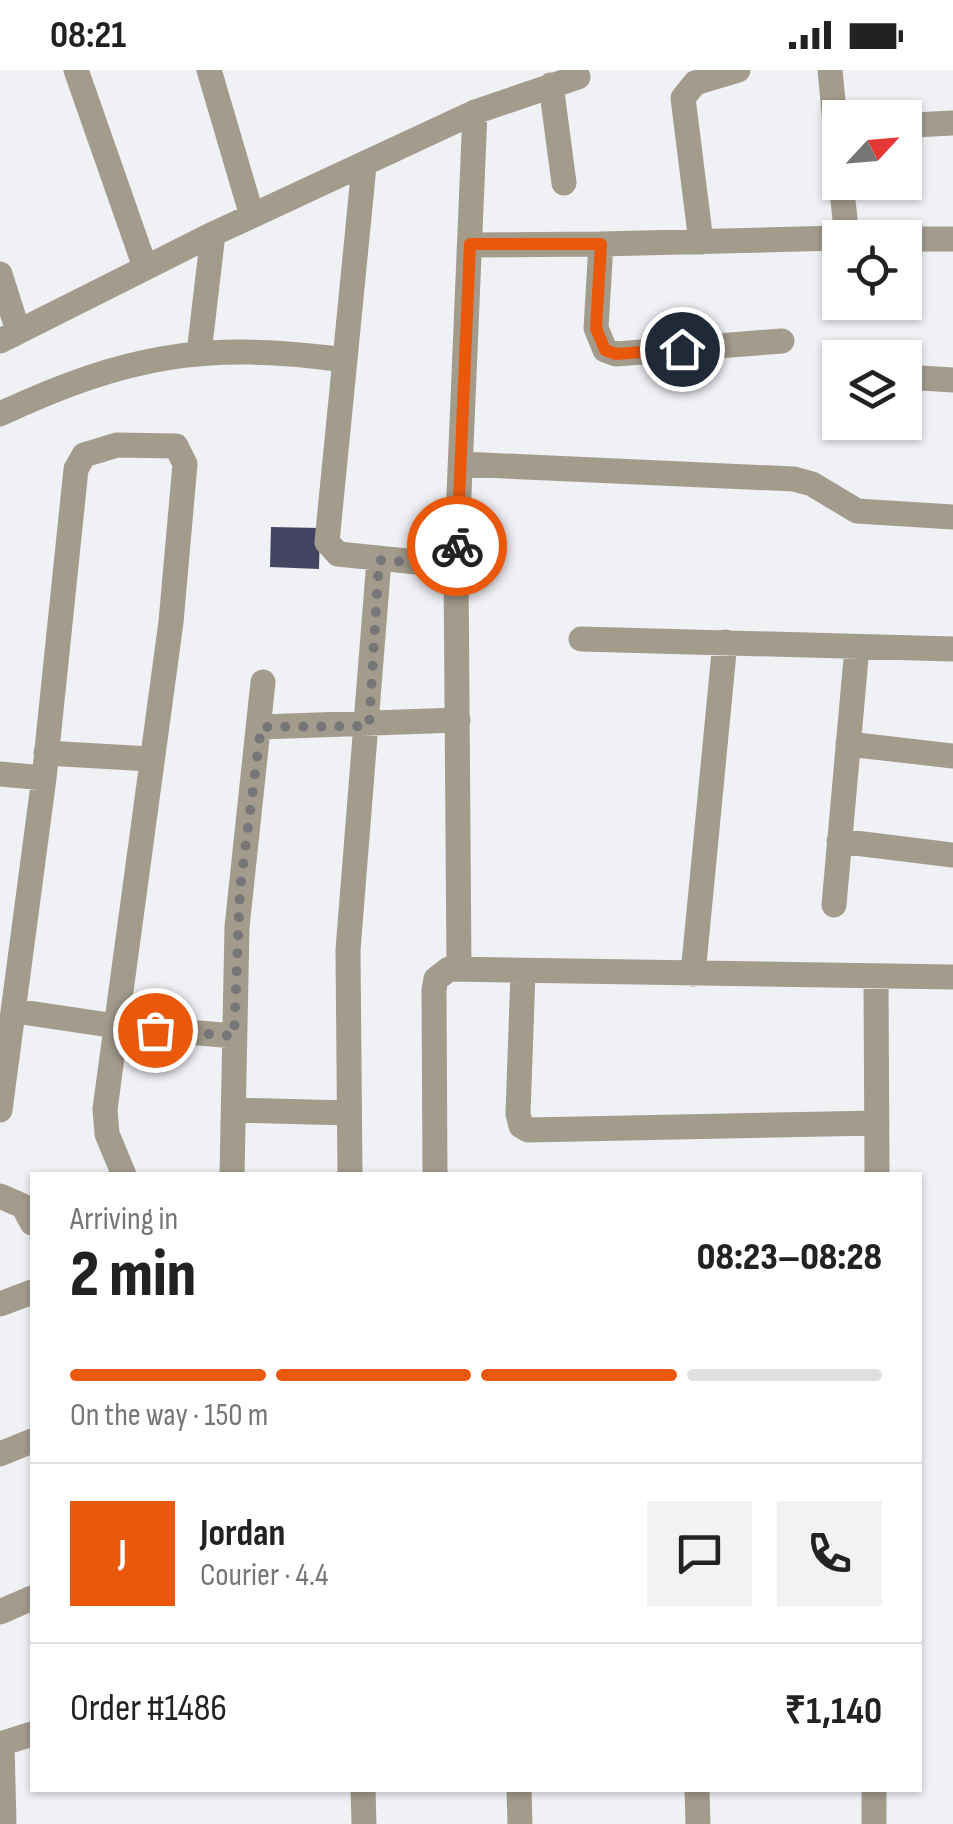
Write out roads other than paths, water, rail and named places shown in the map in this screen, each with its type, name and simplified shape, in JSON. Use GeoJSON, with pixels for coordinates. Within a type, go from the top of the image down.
{"type":"FeatureCollection","features":[{"type":"Feature","properties":{"kind":"street"},"geometry":{"type":"LineString","coordinates":[[76,70],[144,267]]}},
{"type":"Feature","properties":{"kind":"street"},"geometry":{"type":"LineString","coordinates":[[208,70],[252,216]]}},
{"type":"Feature","properties":{"kind":"street"},"geometry":{"type":"LineString","coordinates":[[701,242],[683,98],[695,83],[738,70]]}},
{"type":"Feature","properties":{"kind":"street"},"geometry":{"type":"LineString","coordinates":[[830,70],[833,100]]}},
{"type":"Feature","properties":{"kind":"street"},"geometry":{"type":"LineString","coordinates":[[0,274],[9,336],[144,267],[474,112],[578,77]]}},
{"type":"Feature","properties":{"kind":"street"},"geometry":{"type":"LineString","coordinates":[[551,85],[564,183]]}},
{"type":"Feature","properties":{"kind":"street"},"geometry":{"type":"LineString","coordinates":[[459,968],[456,566],[474,112]]}},
{"type":"Feature","properties":{"kind":"street"},"geometry":{"type":"LineString","coordinates":[[922,124],[953,123]]}},
{"type":"Feature","properties":{"kind":"street"},"geometry":{"type":"LineString","coordinates":[[364,166],[328,542],[338,554],[456,566]]}},
{"type":"Feature","properties":{"kind":"street"},"geometry":{"type":"LineString","coordinates":[[200,352],[213,234]]}},
{"type":"Feature","properties":{"kind":"street"},"geometry":{"type":"LineString","coordinates":[[470,244],[822,239]]}},
{"type":"Feature","properties":{"kind":"street"},"geometry":{"type":"LineString","coordinates":[[922,239],[953,239]]}},
{"type":"Feature","properties":{"kind":"street"},"geometry":{"type":"LineString","coordinates":[[601,244],[596,328],[605,350],[616,354],[782,341]]}},
{"type":"Feature","properties":{"kind":"street"},"geometry":{"type":"LineString","coordinates":[[0,414],[86,374],[200,352],[265,350],[345,360]]}},
{"type":"Feature","properties":{"kind":"street"},"geometry":{"type":"LineString","coordinates":[[922,378],[953,380]]}},
{"type":"Feature","properties":{"kind":"street"},"geometry":{"type":"LineString","coordinates":[[0,1110],[45,765],[76,470],[84,455],[100,448],[168,444],[181,450],[186,464],[171,622],[104,1122],[123,1172]]}},
{"type":"Feature","properties":{"kind":"street"},"geometry":{"type":"LineString","coordinates":[[462,464],[794,480],[812,484],[857,511],[953,517]]}},
{"type":"Feature","properties":{"kind":"street"},"geometry":{"type":"LineString","coordinates":[[350,1172],[348,950],[369,726],[379,560]]}},
{"type":"Feature","properties":{"kind":"street"},"geometry":{"type":"LineString","coordinates":[[581,639],[953,649]]}},
{"type":"Feature","properties":{"kind":"street"},"geometry":{"type":"LineString","coordinates":[[692,974],[725,642]]}},
{"type":"Feature","properties":{"kind":"street"},"geometry":{"type":"LineString","coordinates":[[834,905],[857,646]]}},
{"type":"Feature","properties":{"kind":"street"},"geometry":{"type":"LineString","coordinates":[[232,1172],[240,889],[263,682]]}},
{"type":"Feature","properties":{"kind":"street"},"geometry":{"type":"LineString","coordinates":[[261,727],[458,720]]}},
{"type":"Feature","properties":{"kind":"street"},"geometry":{"type":"LineString","coordinates":[[848,744],[953,756]]}},
{"type":"Feature","properties":{"kind":"street"},"geometry":{"type":"LineString","coordinates":[[0,774],[45,765],[150,759]]}},
{"type":"Feature","properties":{"kind":"street"},"geometry":{"type":"LineString","coordinates":[[839,841],[953,854]]}},
{"type":"Feature","properties":{"kind":"street"},"geometry":{"type":"LineString","coordinates":[[434,1172],[434,990],[441,974],[459,968],[523,973],[953,976]]}},
{"type":"Feature","properties":{"kind":"street"},"geometry":{"type":"LineString","coordinates":[[523,973],[518,1114],[521,1126],[528,1130],[877,1123]]}},
{"type":"Feature","properties":{"kind":"street"},"geometry":{"type":"LineString","coordinates":[[876,978],[876,1172]]}},
{"type":"Feature","properties":{"kind":"street"},"geometry":{"type":"LineString","coordinates":[[15,1011],[116,1026],[234,1036]]}},
{"type":"Feature","properties":{"kind":"street"},"geometry":{"type":"LineString","coordinates":[[234,1110],[348,1113]]}},
{"type":"Feature","properties":{"kind":"street"},"geometry":{"type":"LineString","coordinates":[[0,1196],[23,1206],[30,1219]]}},
{"type":"Feature","properties":{"kind":"street"},"geometry":{"type":"LineString","coordinates":[[0,1304],[30,1293]]}},
{"type":"Feature","properties":{"kind":"street"},"geometry":{"type":"LineString","coordinates":[[0,1454],[30,1442]]}},
{"type":"Feature","properties":{"kind":"street"},"geometry":{"type":"LineString","coordinates":[[0,1612],[30,1599]]}},
{"type":"Feature","properties":{"kind":"street"},"geometry":{"type":"LineString","coordinates":[[4,1824],[1,1744],[30,1735]]}},
{"type":"Feature","properties":{"kind":"street"},"geometry":{"type":"LineString","coordinates":[[363,1792],[364,1824]]}},
{"type":"Feature","properties":{"kind":"street"},"geometry":{"type":"LineString","coordinates":[[519,1792],[520,1824]]}},
{"type":"Feature","properties":{"kind":"street"},"geometry":{"type":"LineString","coordinates":[[697,1792],[698,1824]]}},
{"type":"Feature","properties":{"kind":"street"},"geometry":{"type":"LineString","coordinates":[[874,1792],[874,1824]]}}]}
